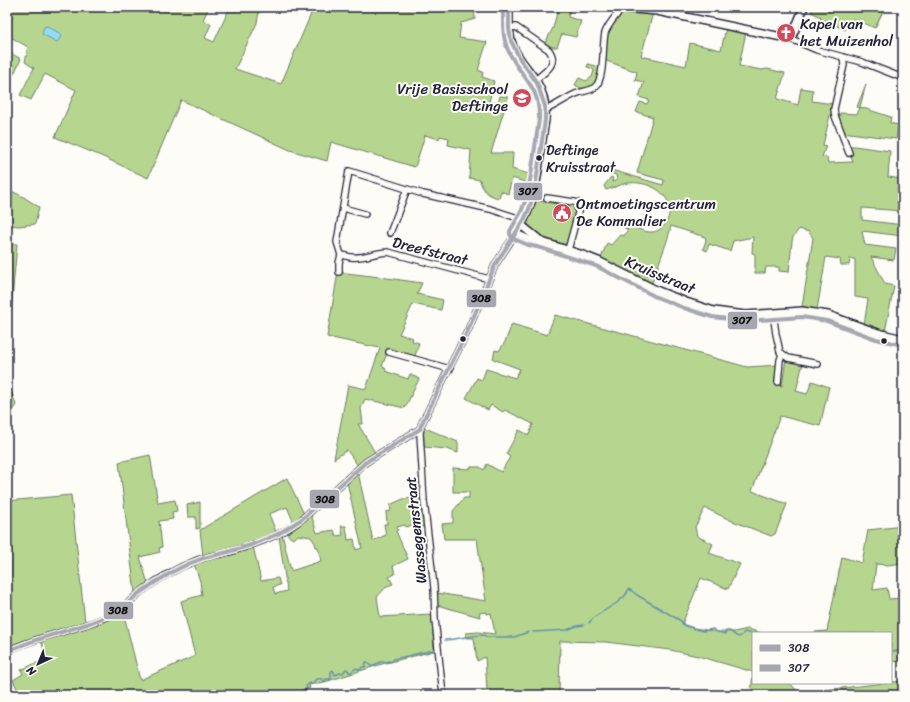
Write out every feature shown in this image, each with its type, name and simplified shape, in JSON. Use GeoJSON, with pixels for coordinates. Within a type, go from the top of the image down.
{"type":"FeatureCollection","features":[{"type":"Feature","properties":{"kind":"street"},"geometry":{"type":"LineString","coordinates":[[509,7],[509,28],[511,41],[517,55],[539,87],[545,110],[545,120],[535,189],[529,209],[516,233]]}},
{"type":"Feature","properties":{"kind":"street"},"geometry":{"type":"LineString","coordinates":[[791,40],[804,7]]}},
{"type":"Feature","properties":{"kind":"street"},"geometry":{"type":"LineString","coordinates":[[545,110],[574,95],[597,86],[603,60],[605,34],[610,24],[622,8],[657,12],[791,40],[817,50],[862,62],[903,78]]}},
{"type":"Feature","properties":{"kind":"street"},"geometry":{"type":"LineString","coordinates":[[509,28],[516,27],[549,50],[552,61],[550,67],[535,80]]}},
{"type":"Feature","properties":{"kind":"street"},"geometry":{"type":"LineString","coordinates":[[843,57],[844,65],[834,109],[835,116],[849,153]]}},
{"type":"Feature","properties":{"kind":"street"},"geometry":{"type":"LineString","coordinates":[[339,272],[341,254],[337,242],[349,171],[424,194],[490,209],[522,222]]}},
{"type":"Feature","properties":{"kind":"street","name":"Dreefstraat"},"geometry":{"type":"LineString","coordinates":[[390,233],[407,189]]}},
{"type":"Feature","properties":{"kind":"street"},"geometry":{"type":"LineString","coordinates":[[547,198],[578,203],[578,213],[568,250]]}},
{"type":"Feature","properties":{"kind":"street"},"geometry":{"type":"LineString","coordinates":[[343,208],[365,214]]}},
{"type":"Feature","properties":{"kind":"street","name":"Kruisstraat"},"geometry":{"type":"LineString","coordinates":[[522,222],[542,242]]}},
{"type":"Feature","properties":{"kind":"street","name":"Kruisstraat"},"geometry":{"type":"LineString","coordinates":[[516,233],[531,240],[568,250],[598,261],[658,291],[714,311],[746,315],[802,311],[828,315],[878,333],[903,339]]}},
{"type":"Feature","properties":{"kind":"street","name":"Wassegemstraat"},"geometry":{"type":"LineString","coordinates":[[443,695],[435,619],[434,587],[424,501],[420,429],[478,308],[495,265],[516,233]]}},
{"type":"Feature","properties":{"kind":"street","name":"Dreefstraat"},"geometry":{"type":"LineString","coordinates":[[341,254],[356,257],[388,252],[489,279]]}},
{"type":"Feature","properties":{"kind":"street"},"geometry":{"type":"LineString","coordinates":[[773,313],[780,352],[788,358],[818,364]]}},
{"type":"Feature","properties":{"kind":"street"},"geometry":{"type":"LineString","coordinates":[[389,352],[450,369]]}},
{"type":"Feature","properties":{"kind":"street"},"geometry":{"type":"LineString","coordinates":[[778,382],[782,354]]}},
{"type":"Feature","properties":{"kind":"street"},"geometry":{"type":"LineString","coordinates":[[7,652],[41,638],[84,625],[115,613],[149,586],[193,562],[232,551],[280,533],[302,519],[366,462],[420,429]]}},
{"type":"Feature","properties":{"kind":"green space"},"geometry":{"type":"Polygon","coordinates":[[[10,7],[209,7],[203,20],[211,24],[205,38],[214,42],[230,7],[259,11],[257,23],[235,69],[281,84],[314,7],[474,7],[475,19],[461,23],[459,38],[487,42],[478,70],[483,72],[482,77],[494,81],[489,102],[498,103],[500,96],[508,97],[491,153],[513,153],[512,169],[532,175],[531,184],[512,178],[508,194],[501,191],[499,198],[492,196],[484,190],[480,180],[469,178],[471,150],[448,145],[449,138],[440,136],[439,139],[425,135],[415,167],[331,142],[327,161],[290,150],[181,100],[148,178],[55,137],[76,90],[45,74],[31,100],[20,95],[34,68],[25,62],[28,47],[7,35],[7,16],[10,7]]]}},
{"type":"Feature","properties":{"kind":"green space"},"geometry":{"type":"Polygon","coordinates":[[[548,7],[570,7],[568,17],[581,21],[576,37],[562,34],[557,47],[551,47],[545,43],[553,28],[558,9],[548,7]]]}},
{"type":"Feature","properties":{"kind":"green space"},"geometry":{"type":"Polygon","coordinates":[[[813,7],[885,7],[875,28],[853,19],[849,27],[846,26],[845,30],[825,20],[823,25],[819,23],[821,17],[811,12],[813,7]]]}},
{"type":"Feature","properties":{"kind":"green space"},"geometry":{"type":"Polygon","coordinates":[[[627,11],[653,13],[641,56],[686,66],[690,43],[721,50],[726,28],[746,32],[739,66],[762,70],[767,69],[785,73],[777,99],[798,105],[801,88],[813,90],[812,101],[833,104],[823,145],[826,146],[822,157],[827,157],[828,163],[853,162],[847,145],[890,151],[888,177],[903,179],[903,211],[862,208],[862,220],[903,225],[903,236],[862,231],[865,245],[896,249],[894,260],[871,257],[885,284],[894,286],[885,332],[864,325],[868,299],[855,297],[855,259],[850,259],[849,265],[841,265],[840,259],[826,257],[817,310],[802,307],[813,238],[809,232],[799,229],[792,241],[789,272],[779,271],[779,267],[766,267],[765,273],[755,273],[755,254],[752,253],[753,237],[733,241],[730,251],[709,244],[707,251],[703,249],[706,240],[705,237],[671,226],[652,283],[601,258],[607,243],[611,245],[620,235],[624,236],[628,229],[622,227],[621,223],[624,220],[634,227],[653,232],[659,230],[664,225],[667,221],[669,213],[669,207],[664,195],[653,187],[636,183],[628,183],[606,190],[604,186],[611,177],[613,178],[612,182],[617,180],[616,175],[600,169],[601,167],[663,185],[664,180],[637,173],[653,117],[636,112],[640,102],[647,104],[649,100],[639,97],[644,82],[635,80],[637,72],[604,60],[606,39],[609,28],[620,14],[627,11]]]}},
{"type":"Feature","properties":{"kind":"green space"},"geometry":{"type":"Polygon","coordinates":[[[7,51],[21,59],[7,88],[7,51]]]}},
{"type":"Feature","properties":{"kind":"green space"},"geometry":{"type":"Polygon","coordinates":[[[588,64],[600,67],[599,74],[594,86],[583,89],[575,85],[579,78],[586,81],[592,77],[594,71],[593,69],[587,67],[588,64]]]}},
{"type":"Feature","properties":{"kind":"green space"},"geometry":{"type":"Polygon","coordinates":[[[866,84],[860,107],[891,117],[890,123],[898,125],[896,139],[842,132],[836,115],[840,116],[840,113],[857,114],[860,108],[857,107],[866,84]]]}},
{"type":"Feature","properties":{"kind":"green space"},"geometry":{"type":"Polygon","coordinates":[[[7,189],[22,196],[39,207],[35,224],[19,226],[7,225],[7,189]]]}},
{"type":"Feature","properties":{"kind":"green space"},"geometry":{"type":"Polygon","coordinates":[[[539,201],[571,206],[576,212],[566,245],[544,238],[533,232],[530,228],[528,224],[533,205],[535,202],[539,201]]]}},
{"type":"Feature","properties":{"kind":"green space"},"geometry":{"type":"Polygon","coordinates":[[[7,244],[17,244],[7,356],[7,244]]]}},
{"type":"Feature","properties":{"kind":"green space"},"geometry":{"type":"Polygon","coordinates":[[[338,272],[422,283],[417,294],[443,300],[441,310],[413,304],[399,334],[413,338],[412,341],[419,343],[415,356],[388,351],[382,366],[386,369],[385,371],[408,379],[410,374],[419,379],[405,408],[365,399],[361,408],[363,424],[358,424],[376,454],[358,466],[347,450],[334,459],[348,385],[366,389],[380,348],[327,337],[338,272]]]}},
{"type":"Feature","properties":{"kind":"green space"},"geometry":{"type":"Polygon","coordinates":[[[555,315],[747,367],[779,365],[779,385],[782,386],[786,359],[803,363],[796,391],[807,394],[812,381],[829,387],[820,426],[780,416],[752,491],[787,504],[775,534],[771,536],[730,520],[705,508],[695,527],[697,536],[713,544],[709,553],[740,564],[728,589],[701,578],[682,624],[694,628],[718,632],[734,632],[748,629],[758,632],[752,632],[752,672],[698,656],[670,650],[606,642],[560,641],[559,695],[482,695],[482,691],[487,691],[485,657],[477,661],[474,638],[466,638],[466,633],[478,632],[495,634],[491,613],[479,613],[480,617],[437,605],[437,593],[486,601],[477,539],[444,539],[442,524],[453,523],[453,511],[464,498],[469,498],[469,492],[453,492],[453,468],[470,469],[470,467],[480,467],[484,470],[487,464],[501,472],[510,457],[506,454],[519,430],[529,435],[533,424],[505,410],[503,412],[491,405],[488,410],[466,398],[477,378],[482,380],[486,369],[515,378],[520,369],[493,359],[495,350],[499,351],[505,342],[512,324],[547,335],[555,315]]]}},
{"type":"Feature","properties":{"kind":"green space"},"geometry":{"type":"Polygon","coordinates":[[[7,378],[16,405],[7,418],[7,378]]]}},
{"type":"Feature","properties":{"kind":"green space"},"geometry":{"type":"Polygon","coordinates":[[[423,427],[458,442],[458,453],[447,449],[424,447],[423,427]]]}},
{"type":"Feature","properties":{"kind":"green space"},"geometry":{"type":"Polygon","coordinates":[[[150,455],[158,503],[175,500],[177,511],[172,512],[173,519],[159,521],[162,547],[159,548],[160,552],[140,557],[148,584],[135,593],[119,462],[150,455]]]}},
{"type":"Feature","properties":{"kind":"green space"},"geometry":{"type":"Polygon","coordinates":[[[358,472],[373,541],[386,535],[384,524],[387,524],[386,512],[391,511],[390,505],[403,499],[421,498],[424,526],[418,528],[416,524],[406,527],[405,525],[397,527],[398,530],[396,531],[408,559],[393,566],[395,574],[389,577],[393,584],[387,586],[377,597],[380,617],[432,614],[434,651],[309,685],[310,688],[284,695],[20,695],[13,680],[23,674],[21,670],[47,658],[41,641],[123,611],[140,680],[195,656],[181,601],[202,595],[200,581],[194,564],[253,546],[261,581],[278,578],[280,585],[273,587],[275,594],[287,591],[279,536],[282,534],[291,571],[321,561],[318,547],[316,547],[311,537],[298,535],[294,539],[289,537],[287,532],[311,514],[317,533],[334,530],[336,536],[343,535],[341,526],[346,526],[348,540],[354,539],[356,550],[362,548],[347,482],[358,472]]]}},
{"type":"Feature","properties":{"kind":"green space"},"geometry":{"type":"Polygon","coordinates":[[[287,478],[304,514],[294,523],[287,507],[269,514],[276,532],[241,547],[203,556],[200,530],[287,478]]]}},
{"type":"Feature","properties":{"kind":"green space"},"geometry":{"type":"Polygon","coordinates":[[[71,495],[85,622],[7,649],[7,501],[71,495]]]}},
{"type":"Feature","properties":{"kind":"green space"},"geometry":{"type":"Polygon","coordinates":[[[200,502],[200,528],[196,529],[196,517],[188,517],[187,505],[200,502]]]}},
{"type":"Feature","properties":{"kind":"green space"},"geometry":{"type":"Polygon","coordinates":[[[903,526],[903,563],[888,565],[876,564],[873,590],[887,588],[889,599],[903,598],[903,661],[892,662],[892,632],[815,632],[827,631],[842,557],[862,563],[868,530],[903,526]]]}},
{"type":"Feature","properties":{"kind":"green space"},"geometry":{"type":"Polygon","coordinates":[[[902,681],[902,695],[751,695],[752,684],[791,684],[799,693],[876,684],[892,684],[892,682],[902,681]]]}},
{"type":"Feature","properties":{"kind":"water"},"geometry":{"type":"Polygon","coordinates":[[[47,26],[61,34],[62,36],[57,42],[42,34],[44,27],[47,26]]]}},
{"type":"Feature","properties":{"kind":"waterway"},"geometry":{"type":"LineString","coordinates":[[589,623],[596,616],[619,601],[629,589],[681,621],[685,626],[703,631],[713,629],[725,634],[726,631],[730,631],[739,637],[744,632],[752,634]]}},
{"type":"Feature","properties":{"kind":"waterway"},"geometry":{"type":"LineString","coordinates":[[533,632],[567,630],[584,625]]}},
{"type":"Feature","properties":{"kind":"waterway"},"geometry":{"type":"LineString","coordinates":[[445,640],[479,635],[484,635],[486,637],[514,637],[529,632]]}},
{"type":"Feature","properties":{"kind":"waterway"},"geometry":{"type":"LineString","coordinates":[[293,695],[297,691],[305,691],[307,689],[306,686],[313,683],[316,679],[322,679],[324,682],[326,679],[331,679],[331,672],[333,670],[335,675],[343,673],[346,669],[350,673],[356,668],[359,670],[362,667],[365,667],[366,662],[369,663],[371,667],[383,661],[391,662],[394,659],[433,650]]}},
{"type":"Feature","properties":{"kind":"waterway"},"geometry":{"type":"LineString","coordinates":[[892,651],[903,651]]}},
{"type":"Feature","properties":{"kind":"waterway"},"geometry":{"type":"LineString","coordinates":[[280,695],[284,695]]}},
{"type":"Feature","properties":{"kind":"transit line","name":"307"},"geometry":{"type":"LineString","coordinates":[[503,7],[503,29],[506,45],[513,60],[533,89],[536,97],[539,119],[527,196],[521,212],[510,231],[512,238],[528,245],[596,266],[656,297],[712,317],[746,321],[802,317],[827,321],[876,339],[902,345]]}},
{"type":"Feature","properties":{"kind":"transit line","name":"308"},"geometry":{"type":"LineString","coordinates":[[420,429],[469,328],[495,265],[524,220],[535,189],[545,120],[545,106],[537,83],[520,59],[511,41],[509,28],[509,7]]}},
{"type":"Feature","properties":{"kind":"transit line","name":"308"},"geometry":{"type":"LineString","coordinates":[[7,651],[113,614],[154,583],[188,564],[251,545],[278,534],[302,519],[366,462],[420,429]]}},
{"type":"Feature","properties":{"kind":"place","name":"Kapel van het Muizenhol"},"geometry":{"type":"Point","coordinates":[786,33]}},
{"type":"Feature","properties":{"kind":"place","name":"Vrije Basisschool Deftinge"},"geometry":{"type":"Point","coordinates":[522,98]}},
{"type":"Feature","properties":{"kind":"place","name":"Deftinge Kruisstraat"},"geometry":{"type":"Point","coordinates":[539,158]}},
{"type":"Feature","properties":{"kind":"place","name":"Ontmoetingscentrum De Kommalier"},"geometry":{"type":"Point","coordinates":[562,213]}}]}
